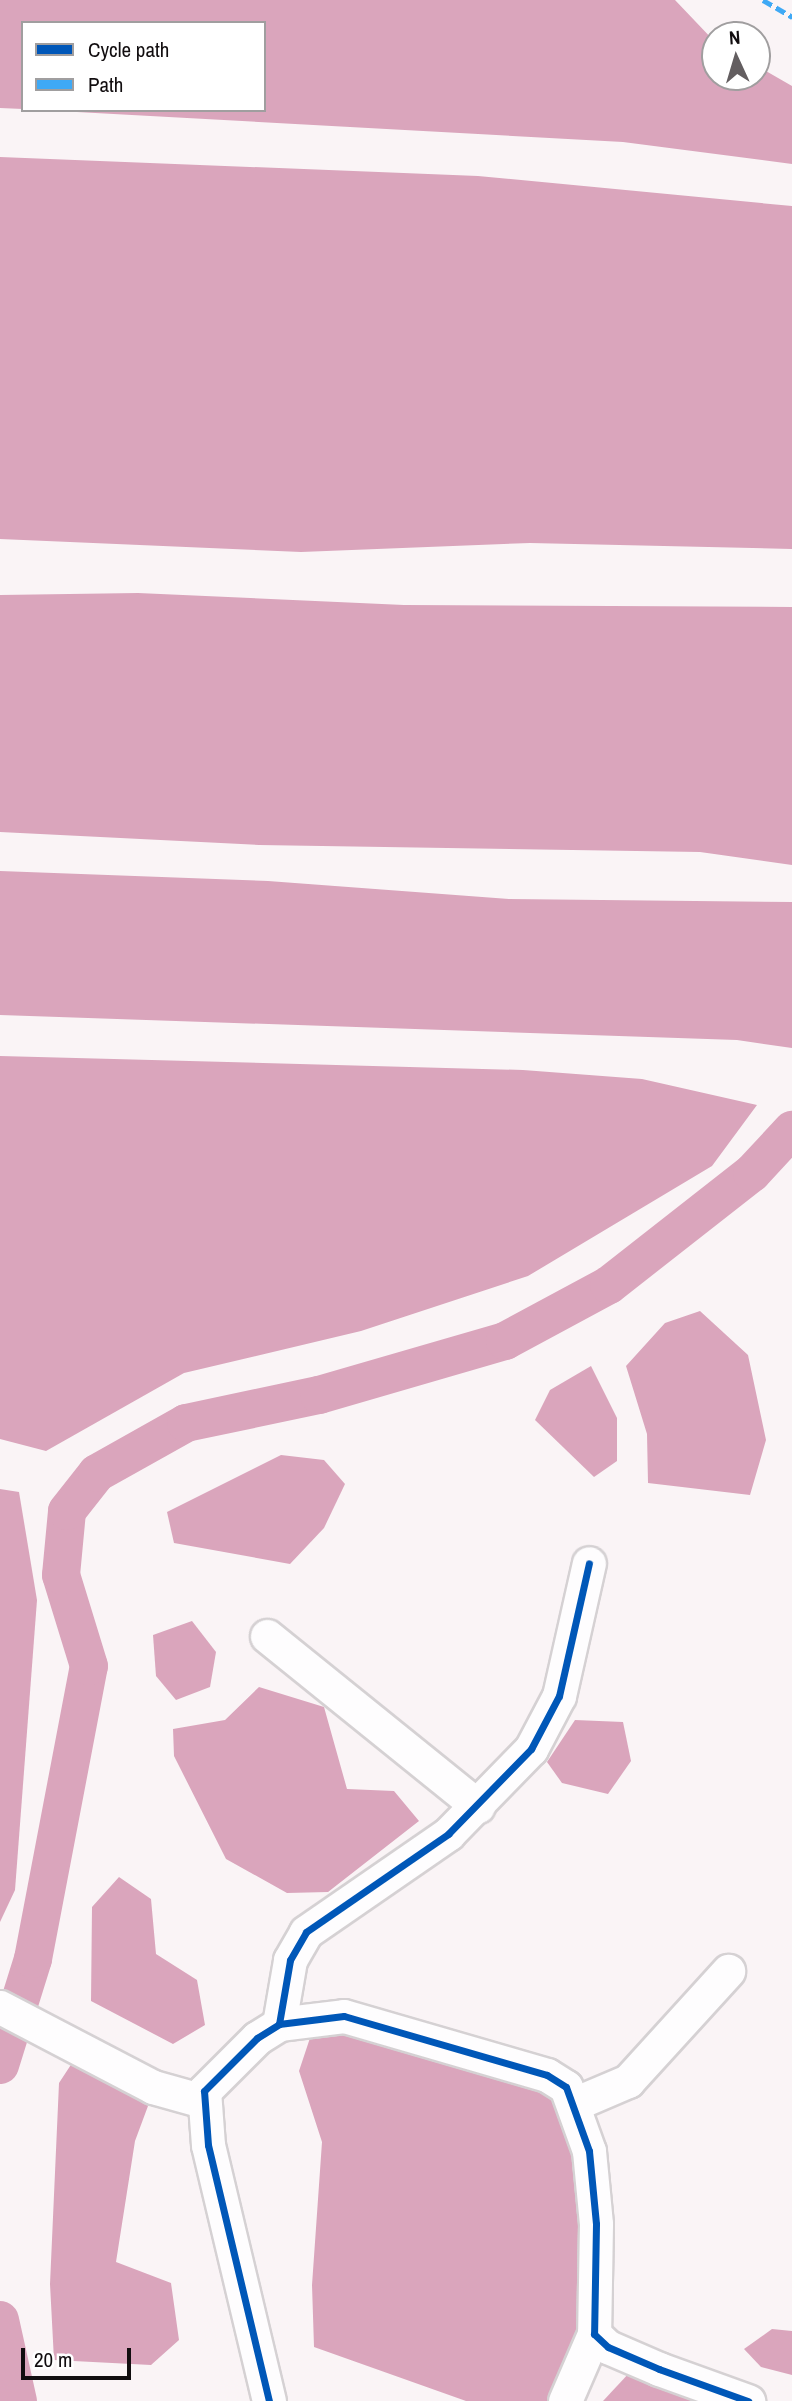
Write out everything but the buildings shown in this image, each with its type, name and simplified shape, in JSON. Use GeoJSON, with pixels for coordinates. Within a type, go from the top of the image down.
{"type":"FeatureCollection","features":[{"type":"Feature","properties":{"kind":"street"},"geometry":{"type":"LineString","coordinates":[[279,2024],[290,1960],[306,1932],[415,1858],[478,1806],[531,1749],[559,1696],[589,1563]]}},
{"type":"Feature","properties":{"kind":"street"},"geometry":{"type":"LineString","coordinates":[[267,1636],[478,1806]]}},
{"type":"Feature","properties":{"kind":"street"},"geometry":{"type":"LineString","coordinates":[[574,2104],[628,2081],[728,1970]]}},
{"type":"Feature","properties":{"kind":"street"},"geometry":{"type":"LineString","coordinates":[[0,2007],[153,2087],[203,2101]]}},
{"type":"Feature","properties":{"kind":"street"},"geometry":{"type":"LineString","coordinates":[[270,2401],[208,2145],[203,2101],[212,2081],[279,2024],[344,2016],[547,2075],[566,2087],[589,2151],[596,2224],[594,2334],[565,2401]]}},
{"type":"Feature","properties":{"kind":"street"},"geometry":{"type":"LineString","coordinates":[[594,2334],[608,2347],[659,2370],[748,2401]]}},
{"type":"Feature","properties":{"kind":"shaded area"},"geometry":{"type":"Polygon","coordinates":[[[0,0],[675,0],[701,27],[701,91],[771,91],[771,74],[792,86],[792,164],[623,142],[76,112],[266,112],[266,21],[21,21],[21,109],[0,108],[0,0]]]}},
{"type":"Feature","properties":{"kind":"shaded area"},"geometry":{"type":"Polygon","coordinates":[[[0,157],[478,176],[792,206],[792,549],[530,543],[301,552],[0,539],[0,157]]]}},
{"type":"Feature","properties":{"kind":"shaded area"},"geometry":{"type":"Polygon","coordinates":[[[138,593],[404,605],[792,607],[792,865],[700,852],[259,845],[0,832],[0,595],[138,593]]]}},
{"type":"Feature","properties":{"kind":"shaded area"},"geometry":{"type":"Polygon","coordinates":[[[0,871],[268,881],[509,899],[792,902],[792,1048],[737,1040],[0,1015],[0,871]]]}},
{"type":"Feature","properties":{"kind":"shaded area"},"geometry":{"type":"Polygon","coordinates":[[[0,1056],[523,1070],[642,1079],[757,1105],[712,1166],[528,1276],[361,1331],[184,1373],[46,1451],[0,1439],[0,1056]]]}},
{"type":"Feature","properties":{"kind":"shaded area"},"geometry":{"type":"Polygon","coordinates":[[[700,1311],[748,1355],[766,1440],[750,1495],[648,1483],[647,1434],[626,1366],[665,1323],[700,1311]]]}},
{"type":"Feature","properties":{"kind":"shaded area"},"geometry":{"type":"Polygon","coordinates":[[[591,1366],[617,1418],[617,1461],[594,1477],[535,1420],[550,1390],[591,1366]]]}},
{"type":"Feature","properties":{"kind":"shaded area"},"geometry":{"type":"Polygon","coordinates":[[[281,1455],[324,1460],[345,1484],[324,1528],[290,1564],[174,1543],[167,1512],[281,1455]]]}},
{"type":"Feature","properties":{"kind":"shaded area"},"geometry":{"type":"Polygon","coordinates":[[[0,1489],[19,1492],[37,1600],[15,1890],[0,1922],[0,1489]]]}},
{"type":"Feature","properties":{"kind":"shaded area"},"geometry":{"type":"Polygon","coordinates":[[[192,1621],[216,1652],[210,1687],[176,1700],[156,1676],[153,1635],[192,1621]]]}},
{"type":"Feature","properties":{"kind":"shaded area"},"geometry":{"type":"Polygon","coordinates":[[[259,1687],[324,1707],[347,1789],[394,1791],[419,1821],[328,1892],[287,1893],[226,1859],[174,1756],[173,1729],[225,1720],[259,1687]]]}},
{"type":"Feature","properties":{"kind":"shaded area"},"geometry":{"type":"Polygon","coordinates":[[[575,1720],[623,1722],[631,1761],[608,1794],[562,1783],[547,1762],[575,1720]]]}},
{"type":"Feature","properties":{"kind":"shaded area"},"geometry":{"type":"Polygon","coordinates":[[[119,1877],[151,1899],[156,1954],[197,1980],[205,2025],[173,2044],[91,2001],[92,1907],[119,1877]]]}},
{"type":"Feature","properties":{"kind":"shaded area"},"geometry":{"type":"Polygon","coordinates":[[[349,2023],[594,2106],[604,2210],[580,2360],[551,2401],[466,2401],[314,2347],[312,2285],[322,2142],[299,2071],[312,2032],[349,2023]]]}},
{"type":"Feature","properties":{"kind":"shaded area"},"geometry":{"type":"Polygon","coordinates":[[[78,2054],[140,2075],[148,2106],[135,2141],[116,2262],[171,2283],[179,2340],[151,2365],[54,2360],[50,2284],[59,2083],[78,2054]]]}},
{"type":"Feature","properties":{"kind":"shaded area"},"geometry":{"type":"Polygon","coordinates":[[[772,2329],[792,2331],[792,2375],[761,2367],[744,2349],[772,2329]]]}},
{"type":"Feature","properties":{"kind":"shaded area"},"geometry":{"type":"Polygon","coordinates":[[[631,2371],[745,2401],[603,2401],[631,2371]]]}},
{"type":"Feature","properties":{"kind":"waterway"},"geometry":{"type":"LineString","coordinates":[[0,2065],[33,1959],[89,1666],[61,1575],[67,1511],[97,1473],[186,1423],[319,1395],[505,1341],[609,1285],[752,1173],[792,1130]]}},
{"type":"Feature","properties":{"kind":"waterway"},"geometry":{"type":"LineString","coordinates":[[0,2320],[18,2401]]}},
{"type":"Feature","properties":{"kind":"marked path"},"geometry":{"type":"LineString","coordinates":[[763,0],[792,17]]}},
{"type":"Feature","properties":{"kind":"cycle path"},"geometry":{"type":"LineString","coordinates":[[279,2024],[290,1960],[306,1932],[448,1834],[531,1749],[559,1696],[589,1563]]}},
{"type":"Feature","properties":{"kind":"cycle path"},"geometry":{"type":"LineString","coordinates":[[269,2401],[208,2145],[204,2091],[257,2038],[279,2024],[344,2016],[547,2075],[566,2087],[589,2151],[596,2224],[594,2334],[608,2347],[659,2369],[748,2401]]}}]}
